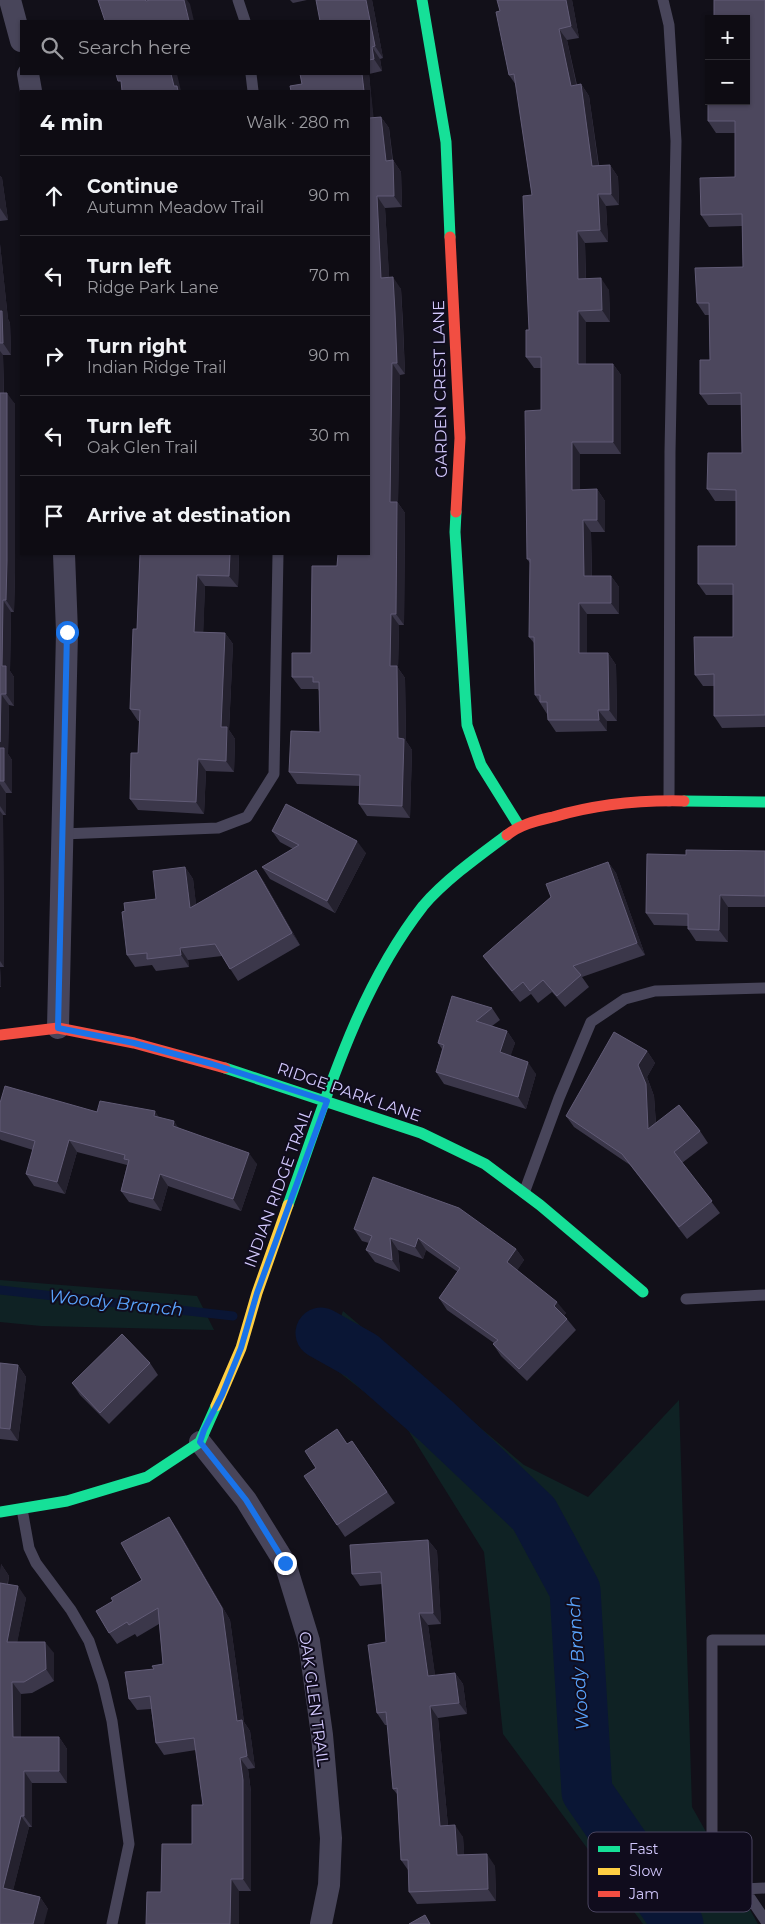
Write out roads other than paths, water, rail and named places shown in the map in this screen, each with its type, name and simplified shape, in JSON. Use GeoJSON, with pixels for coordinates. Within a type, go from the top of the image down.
{"type":"FeatureCollection","features":[{"type":"Feature","properties":{"kind":"street"},"geometry":{"type":"LineString","coordinates":[[10,0],[20,37]]}},
{"type":"Feature","properties":{"kind":"street","name":"GARDEN CREST LANE"},"geometry":{"type":"LineString","coordinates":[[422,0],[447,152],[460,438],[455,532],[467,725],[481,765],[518,826]]}},
{"type":"Feature","properties":{"kind":"street"},"geometry":{"type":"LineString","coordinates":[[28,75],[31,90]]}},
{"type":"Feature","properties":{"kind":"street"},"geometry":{"type":"LineString","coordinates":[[58,1028],[67,632],[64,555]]}},
{"type":"Feature","properties":{"kind":"street","name":"INDIAN RIDGE TRAIL"},"geometry":{"type":"LineString","coordinates":[[200,1442],[241,1348],[257,1293],[352,1029],[381,970],[424,905],[473,860],[518,826],[591,806],[646,800],[765,802]]}},
{"type":"Feature","properties":{"kind":"street","name":"RIDGE PARK LANE"},"geometry":{"type":"LineString","coordinates":[[0,1036],[58,1028],[134,1043],[212,1064],[421,1133],[485,1164],[524,1193],[643,1292]]}},
{"type":"Feature","properties":{"kind":"street"},"geometry":{"type":"LineString","coordinates":[[0,1512],[67,1501],[147,1477],[200,1442]]}},
{"type":"Feature","properties":{"kind":"street","name":"OAK GLEN TRAIL"},"geometry":{"type":"LineString","coordinates":[[200,1442],[246,1500],[285,1563],[309,1641],[322,1734],[331,1838],[329,1885],[321,1924]]}},
{"type":"Feature","properties":{"kind":"lane"},"geometry":{"type":"LineString","coordinates":[[238,0],[245,20]]}},
{"type":"Feature","properties":{"kind":"lane"},"geometry":{"type":"LineString","coordinates":[[663,0],[669,25],[676,142],[670,452],[669,801]]}},
{"type":"Feature","properties":{"kind":"lane"},"geometry":{"type":"LineString","coordinates":[[251,75],[253,90]]}},
{"type":"Feature","properties":{"kind":"lane"},"geometry":{"type":"LineString","coordinates":[[62,834],[218,828],[247,817],[274,774],[278,555]]}},
{"type":"Feature","properties":{"kind":"lane"},"geometry":{"type":"LineString","coordinates":[[524,1193],[559,1098],[591,1022],[625,999],[655,991],[765,988]]}},
{"type":"Feature","properties":{"kind":"lane"},"geometry":{"type":"LineString","coordinates":[[686,1298],[765,1295]]}},
{"type":"Feature","properties":{"kind":"lane"},"geometry":{"type":"LineString","coordinates":[[22,1509],[28,1548],[32,1556],[71,1610],[89,1641],[103,1683],[112,1721],[129,1844],[112,1924]]}},
{"type":"Feature","properties":{"kind":"lane"},"geometry":{"type":"LineString","coordinates":[[712,1832],[712,1640],[765,1640]]}},
{"type":"Feature","properties":{"kind":"lane"},"geometry":{"type":"LineString","coordinates":[[752,1889],[765,1888]]}},
{"type":"Feature","properties":{"kind":"lane"},"geometry":{"type":"LineString","coordinates":[[752,1901],[765,1920]]}},
{"type":"Feature","properties":{"kind":"waterway","name":"Woody Branch"},"geometry":{"type":"LineString","coordinates":[[0,1290],[233,1316]]}},
{"type":"Feature","properties":{"kind":"waterway","name":"Woody Branch"},"geometry":{"type":"LineString","coordinates":[[321,1333],[362,1356],[436,1421],[534,1514],[575,1590],[587,1792],[615,1832]]}},
{"type":"Feature","properties":{"kind":"waterway","name":"Woody Branch"},"geometry":{"type":"LineString","coordinates":[[670,1912],[678,1924]]}}]}
